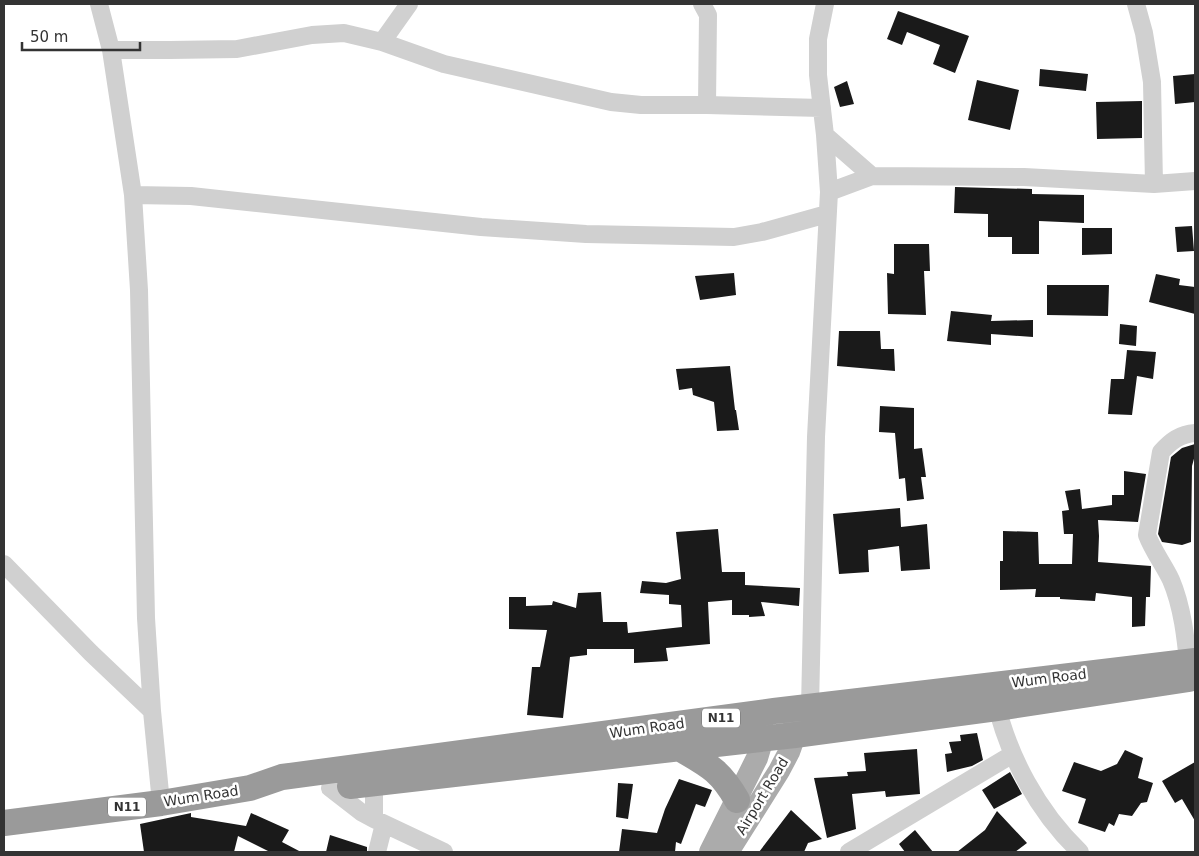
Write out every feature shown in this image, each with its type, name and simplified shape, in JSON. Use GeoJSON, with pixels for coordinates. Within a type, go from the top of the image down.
{"type":"FeatureCollection","features":[{"type":"Feature","properties":{"kind":"highway","name":"Wum Road"},"geometry":{"type":"LineString","coordinates":[[250,788],[285,794],[795,735],[995,696],[1192,670]]}},
{"type":"Feature","properties":{"kind":"highway","name":"Wum Road"},"geometry":{"type":"LineString","coordinates":[[4,822],[161,803],[250,788],[282,777],[762,712],[995,696]]}},
{"type":"Feature","properties":{"kind":"highway"},"geometry":{"type":"LineString","coordinates":[[679,748],[714,769],[727,782],[737,800]]}},
{"type":"Feature","properties":{"kind":"main road","name":"Airport Road"},"geometry":{"type":"LineString","coordinates":[[725,852],[779,771],[789,752],[802,708]]}},
{"type":"Feature","properties":{"kind":"main road","name":"Airport Road"},"geometry":{"type":"LineString","coordinates":[[725,852],[737,800],[757,758],[763,738],[762,712]]}},
{"type":"Feature","properties":{"kind":"street"},"geometry":{"type":"LineString","coordinates":[[99,4],[111,50],[133,195],[139,290],[146,618],[152,711],[161,803]]}},
{"type":"Feature","properties":{"kind":"street"},"geometry":{"type":"LineString","coordinates":[[382,42],[409,4]]}},
{"type":"Feature","properties":{"kind":"street"},"geometry":{"type":"LineString","coordinates":[[702,4],[708,15],[707,105]]}},
{"type":"Feature","properties":{"kind":"street"},"geometry":{"type":"LineString","coordinates":[[802,708],[829,192],[818,76],[818,39],[825,4]]}},
{"type":"Feature","properties":{"kind":"street"},"geometry":{"type":"LineString","coordinates":[[1136,4],[1144,33],[1152,82],[1154,184]]}},
{"type":"Feature","properties":{"kind":"street"},"geometry":{"type":"LineString","coordinates":[[111,50],[237,48],[312,35],[344,33],[382,42],[444,64],[611,102],[641,105],[822,108]]}},
{"type":"Feature","properties":{"kind":"street"},"geometry":{"type":"LineString","coordinates":[[825,134],[872,176]]}},
{"type":"Feature","properties":{"kind":"street"},"geometry":{"type":"LineString","coordinates":[[829,192],[872,176],[1024,178],[1154,184],[1195,181]]}},
{"type":"Feature","properties":{"kind":"street"},"geometry":{"type":"LineString","coordinates":[[133,195],[191,196],[481,227],[586,234],[734,236],[762,232],[827,214]]}},
{"type":"Feature","properties":{"kind":"street"},"geometry":{"type":"LineString","coordinates":[[1192,670],[1176,594],[1147,535],[1161,452],[1170,442],[1186,434],[1195,434]]}},
{"type":"Feature","properties":{"kind":"street"},"geometry":{"type":"LineString","coordinates":[[4,564],[91,653],[152,711]]}},
{"type":"Feature","properties":{"kind":"street"},"geometry":{"type":"LineString","coordinates":[[995,696],[1013,754],[1041,806],[1062,835],[1080,852]]}},
{"type":"Feature","properties":{"kind":"street"},"geometry":{"type":"LineString","coordinates":[[849,852],[1013,754]]}},
{"type":"Feature","properties":{"kind":"street"},"geometry":{"type":"LineString","coordinates":[[374,783],[379,822],[377,852]]}},
{"type":"Feature","properties":{"kind":"street"},"geometry":{"type":"LineString","coordinates":[[330,788],[361,812],[444,852]]}},
{"type":"Feature","properties":{"kind":"building"},"geometry":{"type":"Polygon","coordinates":[[[898,11],[969,36],[955,73],[933,64],[940,45],[907,32],[902,45],[887,39],[898,11]]]}},
{"type":"Feature","properties":{"kind":"building"},"geometry":{"type":"Polygon","coordinates":[[[1040,69],[1088,74],[1086,91],[1039,86],[1040,69]]]}},
{"type":"Feature","properties":{"kind":"building"},"geometry":{"type":"Polygon","coordinates":[[[1195,74],[1195,102],[1175,104],[1173,76],[1195,74]]]}},
{"type":"Feature","properties":{"kind":"building"},"geometry":{"type":"Polygon","coordinates":[[[977,80],[1019,90],[1010,130],[968,120],[977,80]]]}},
{"type":"Feature","properties":{"kind":"building"},"geometry":{"type":"Polygon","coordinates":[[[847,81],[854,104],[840,107],[834,87],[847,81]]]}},
{"type":"Feature","properties":{"kind":"building"},"geometry":{"type":"Polygon","coordinates":[[[1142,101],[1142,138],[1097,139],[1096,102],[1142,101]]]}},
{"type":"Feature","properties":{"kind":"building"},"geometry":{"type":"Polygon","coordinates":[[[955,187],[1032,189],[1032,194],[1084,195],[1084,223],[1039,221],[1039,254],[1012,254],[1012,237],[988,237],[988,214],[954,213],[955,187]]]}},
{"type":"Feature","properties":{"kind":"building"},"geometry":{"type":"Polygon","coordinates":[[[1192,226],[1194,251],[1177,252],[1175,227],[1192,226]]]}},
{"type":"Feature","properties":{"kind":"building"},"geometry":{"type":"Polygon","coordinates":[[[1082,228],[1112,228],[1112,254],[1082,255],[1082,228]]]}},
{"type":"Feature","properties":{"kind":"building"},"geometry":{"type":"Polygon","coordinates":[[[894,244],[929,244],[930,271],[924,271],[926,315],[888,314],[887,273],[894,274],[894,244]]]}},
{"type":"Feature","properties":{"kind":"building"},"geometry":{"type":"Polygon","coordinates":[[[734,273],[736,295],[700,300],[695,276],[734,273]]]}},
{"type":"Feature","properties":{"kind":"building"},"geometry":{"type":"Polygon","coordinates":[[[1156,274],[1180,279],[1179,285],[1195,287],[1195,314],[1149,302],[1156,274]]]}},
{"type":"Feature","properties":{"kind":"building"},"geometry":{"type":"Polygon","coordinates":[[[1047,285],[1109,285],[1108,316],[1047,315],[1047,285]]]}},
{"type":"Feature","properties":{"kind":"building"},"geometry":{"type":"Polygon","coordinates":[[[951,311],[992,315],[991,321],[1033,320],[1033,337],[991,334],[991,345],[947,341],[951,311]]]}},
{"type":"Feature","properties":{"kind":"building"},"geometry":{"type":"Polygon","coordinates":[[[1120,324],[1137,326],[1136,346],[1119,344],[1120,324]]]}},
{"type":"Feature","properties":{"kind":"building"},"geometry":{"type":"Polygon","coordinates":[[[839,331],[880,331],[881,349],[894,349],[895,371],[837,366],[839,331]]]}},
{"type":"Feature","properties":{"kind":"building"},"geometry":{"type":"Polygon","coordinates":[[[1127,350],[1156,352],[1153,379],[1137,376],[1132,415],[1108,414],[1111,379],[1124,379],[1127,350]]]}},
{"type":"Feature","properties":{"kind":"building"},"geometry":{"type":"Polygon","coordinates":[[[730,366],[739,430],[717,431],[714,402],[693,395],[692,388],[679,390],[676,369],[730,366]]]}},
{"type":"Feature","properties":{"kind":"building"},"geometry":{"type":"Polygon","coordinates":[[[880,406],[914,408],[914,449],[922,448],[926,477],[921,477],[924,499],[907,501],[905,478],[899,479],[895,433],[879,432],[880,406]]]}},
{"type":"Feature","properties":{"kind":"building"},"geometry":{"type":"Polygon","coordinates":[[[1195,444],[1192,466],[1191,542],[1182,545],[1162,542],[1158,534],[1171,457],[1182,448],[1195,444]]]}},
{"type":"Feature","properties":{"kind":"building"},"geometry":{"type":"Polygon","coordinates":[[[1124,471],[1146,474],[1138,522],[1098,520],[1098,562],[1151,566],[1150,597],[1146,597],[1145,626],[1132,627],[1132,597],[1096,593],[1095,601],[1060,599],[1060,597],[1035,597],[1036,589],[1000,590],[1000,561],[1003,561],[1003,531],[1038,532],[1039,564],[1072,564],[1073,534],[1064,534],[1062,511],[1069,510],[1065,491],[1080,489],[1082,509],[1112,505],[1112,495],[1124,495],[1124,471]]]}},
{"type":"Feature","properties":{"kind":"building"},"geometry":{"type":"Polygon","coordinates":[[[900,508],[901,527],[927,524],[930,569],[901,571],[899,546],[868,550],[869,572],[839,574],[833,514],[900,508]]]}},
{"type":"Feature","properties":{"kind":"building"},"geometry":{"type":"Polygon","coordinates":[[[718,529],[722,572],[745,572],[745,585],[800,588],[799,606],[761,602],[765,616],[749,617],[749,615],[732,615],[732,600],[708,602],[710,644],[666,648],[668,661],[634,663],[634,649],[587,649],[587,655],[570,657],[563,718],[527,715],[532,667],[540,667],[547,630],[509,629],[509,597],[526,597],[526,606],[552,605],[553,601],[576,608],[578,593],[601,592],[603,622],[627,622],[628,633],[682,627],[681,605],[669,604],[669,595],[640,593],[642,581],[666,583],[681,579],[676,532],[718,529]]]}},
{"type":"Feature","properties":{"kind":"building"},"geometry":{"type":"Polygon","coordinates":[[[977,733],[983,760],[972,766],[947,772],[945,754],[952,753],[949,742],[961,741],[960,735],[977,733]]]}},
{"type":"Feature","properties":{"kind":"building"},"geometry":{"type":"Polygon","coordinates":[[[917,749],[920,794],[886,797],[885,791],[852,794],[856,829],[827,838],[814,778],[848,776],[847,772],[866,771],[864,753],[917,749]]]}},
{"type":"Feature","properties":{"kind":"building"},"geometry":{"type":"Polygon","coordinates":[[[1125,750],[1143,758],[1138,778],[1153,783],[1147,802],[1141,803],[1132,816],[1119,814],[1114,826],[1109,823],[1105,832],[1078,823],[1086,799],[1062,791],[1074,762],[1101,771],[1117,764],[1125,750]]]}},
{"type":"Feature","properties":{"kind":"building"},"geometry":{"type":"Polygon","coordinates":[[[1195,762],[1195,821],[1182,799],[1175,803],[1162,781],[1195,762]]]}},
{"type":"Feature","properties":{"kind":"building"},"geometry":{"type":"Polygon","coordinates":[[[1010,772],[1022,794],[994,809],[982,790],[1010,772]]]}},
{"type":"Feature","properties":{"kind":"building"},"geometry":{"type":"Polygon","coordinates":[[[679,779],[712,790],[705,807],[696,804],[681,844],[676,842],[675,852],[619,852],[622,829],[657,833],[665,809],[679,779]]]}},
{"type":"Feature","properties":{"kind":"building"},"geometry":{"type":"Polygon","coordinates":[[[618,783],[633,784],[628,819],[616,817],[618,783]]]}},
{"type":"Feature","properties":{"kind":"building"},"geometry":{"type":"Polygon","coordinates":[[[791,810],[822,839],[808,843],[804,852],[759,852],[791,810]]]}},
{"type":"Feature","properties":{"kind":"building"},"geometry":{"type":"Polygon","coordinates":[[[997,811],[1027,843],[1015,852],[957,852],[985,830],[997,811]]]}},
{"type":"Feature","properties":{"kind":"building"},"geometry":{"type":"Polygon","coordinates":[[[191,813],[191,817],[246,826],[251,813],[289,830],[282,842],[301,852],[270,852],[238,836],[234,852],[144,852],[140,824],[191,813]]]}},
{"type":"Feature","properties":{"kind":"building"},"geometry":{"type":"Polygon","coordinates":[[[915,830],[933,852],[905,852],[899,844],[915,830]]]}},
{"type":"Feature","properties":{"kind":"building"},"geometry":{"type":"Polygon","coordinates":[[[330,835],[367,847],[367,852],[326,852],[330,835]]]}}]}
